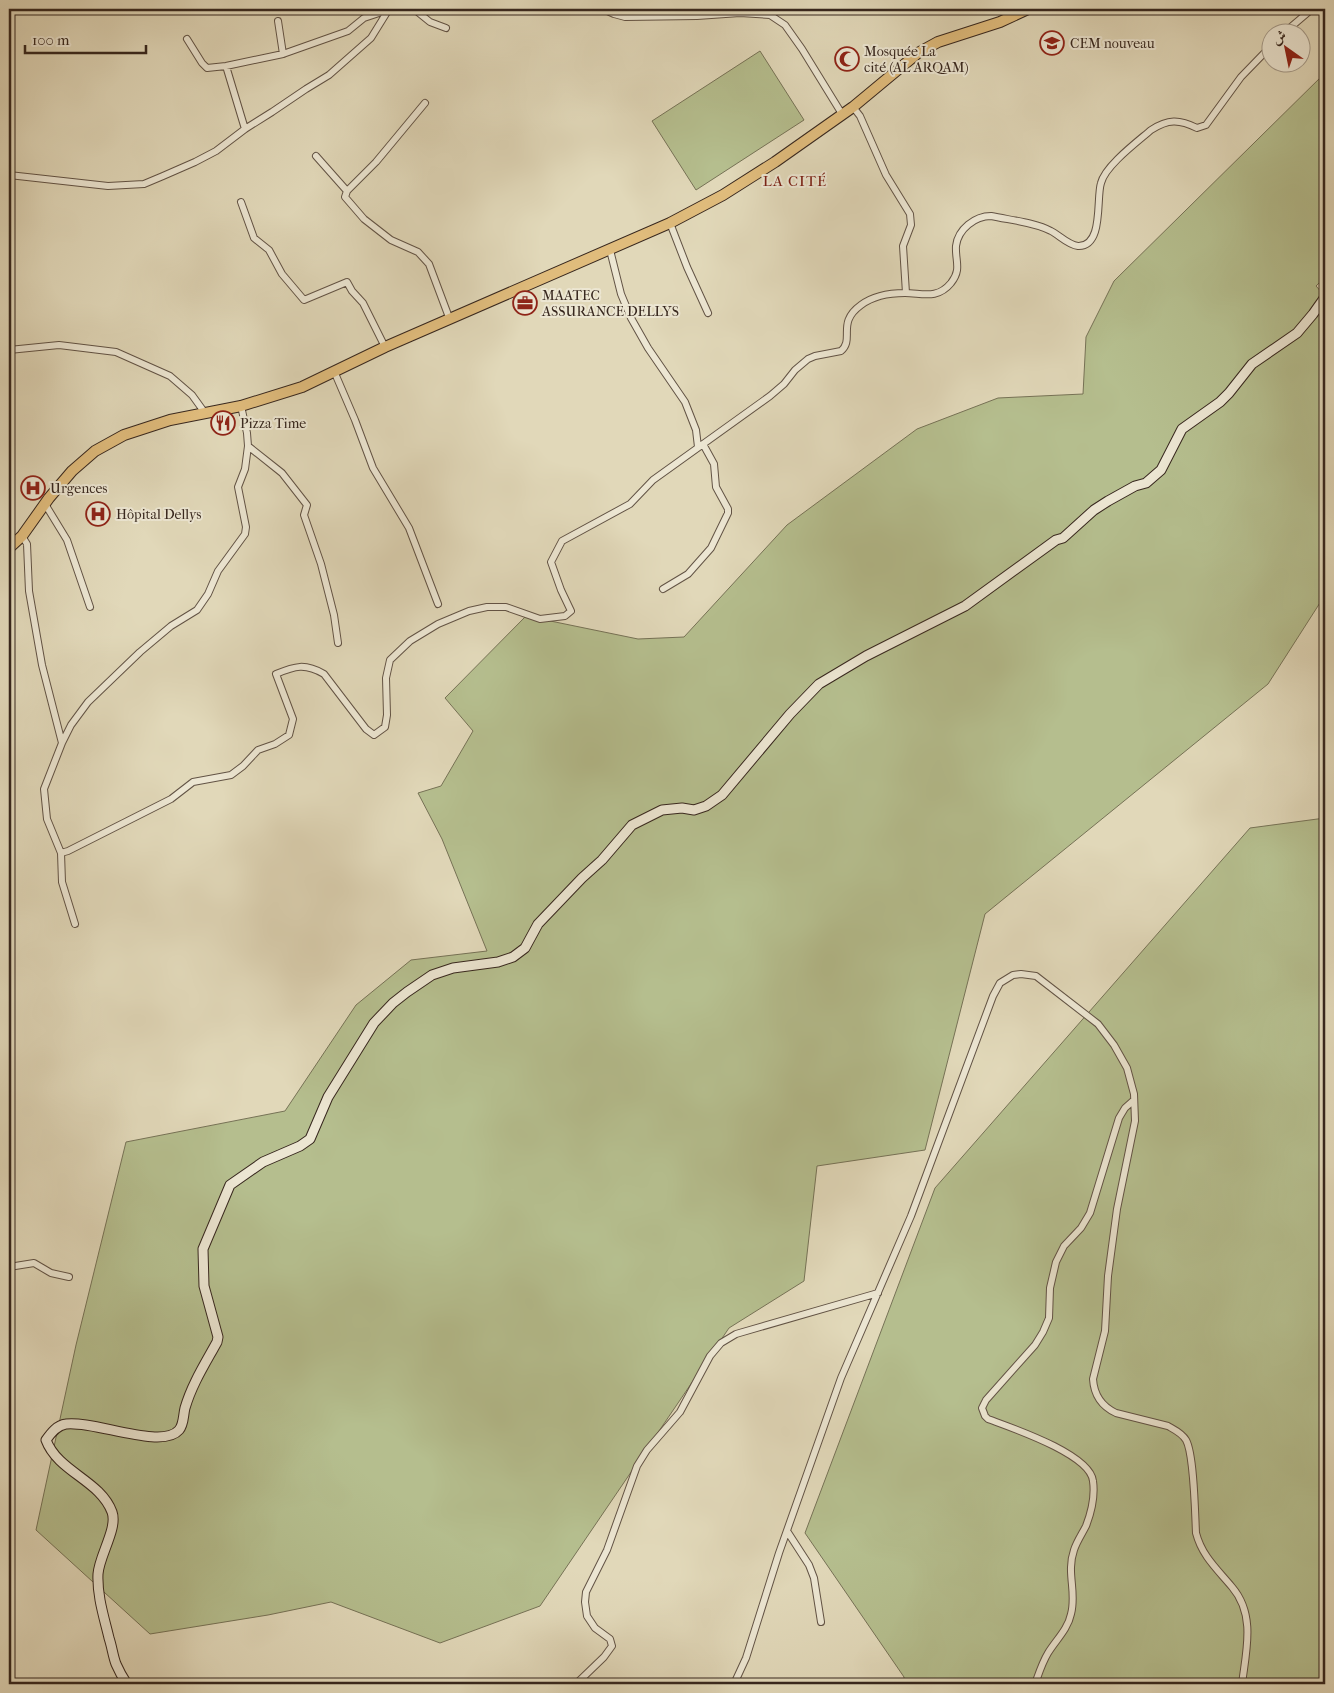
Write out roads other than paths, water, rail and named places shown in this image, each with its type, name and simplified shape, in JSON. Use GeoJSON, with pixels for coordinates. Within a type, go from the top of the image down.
{"type":"FeatureCollection","features":[{"type":"Feature","properties":{"kind":"main road"},"geometry":{"type":"LineString","coordinates":[[9,548],[22,536],[44,504],[72,471],[95,451],[124,435],[170,420],[241,406],[302,387],[385,347],[670,223],[723,195],[753,176],[853,107],[918,53],[938,42],[1000,22],[1028,9]]}},
{"type":"Feature","properties":{"kind":"street"},"geometry":{"type":"LineString","coordinates":[[414,9],[430,22],[446,28]]}},
{"type":"Feature","properties":{"kind":"street"},"geometry":{"type":"LineString","coordinates":[[603,9],[625,17],[697,16],[740,13],[770,15],[785,24],[842,114]]}},
{"type":"Feature","properties":{"kind":"street"},"geometry":{"type":"LineString","coordinates":[[1297,22],[1312,9]]}},
{"type":"Feature","properties":{"kind":"street"},"geometry":{"type":"LineString","coordinates":[[188,39],[207,68],[226,66],[283,54],[348,32],[364,18],[389,10]]}},
{"type":"Feature","properties":{"kind":"street"},"geometry":{"type":"LineString","coordinates":[[9,175],[108,186],[144,184],[195,162],[216,151],[244,129],[329,75],[371,38],[389,10]]}},
{"type":"Feature","properties":{"kind":"street"},"geometry":{"type":"LineString","coordinates":[[278,21],[283,54]]}},
{"type":"Feature","properties":{"kind":"street"},"geometry":{"type":"LineString","coordinates":[[61,853],[171,800],[193,782],[231,775],[243,766],[258,750],[274,744],[289,735],[293,719],[276,674],[289,668],[303,666],[314,668],[324,674],[366,729],[374,734],[385,727],[387,715],[386,678],[390,660],[410,641],[438,624],[470,611],[486,607],[506,607],[540,619],[565,616],[571,611],[551,562],[562,541],[630,504],[653,480],[701,445],[730,427],[770,396],[808,359],[815,356],[838,353],[843,349],[847,340],[846,328],[848,319],[861,305],[883,295],[906,293],[933,294],[948,286],[956,275],[958,268],[956,249],[959,238],[969,223],[991,216],[1043,227],[1076,246],[1081,246],[1088,242],[1093,236],[1098,220],[1101,180],[1109,168],[1158,125],[1175,121],[1184,122],[1197,128],[1206,125],[1241,77],[1262,55]]}},
{"type":"Feature","properties":{"kind":"street"},"geometry":{"type":"LineString","coordinates":[[226,66],[244,129]]}},
{"type":"Feature","properties":{"kind":"street"},"geometry":{"type":"LineString","coordinates":[[425,103],[376,162],[347,191],[345,197],[364,219],[391,240],[418,252],[429,264],[450,320]]}},
{"type":"Feature","properties":{"kind":"street"},"geometry":{"type":"LineString","coordinates":[[853,107],[860,116],[886,175],[910,214],[911,225],[903,246],[906,293]]}},
{"type":"Feature","properties":{"kind":"street"},"geometry":{"type":"LineString","coordinates":[[316,156],[347,191]]}},
{"type":"Feature","properties":{"kind":"street"},"geometry":{"type":"LineString","coordinates":[[241,202],[254,238],[269,250],[282,274],[304,300],[347,282],[363,303],[385,347]]}},
{"type":"Feature","properties":{"kind":"street"},"geometry":{"type":"LineString","coordinates":[[670,223],[708,313]]}},
{"type":"Feature","properties":{"kind":"street"},"geometry":{"type":"LineString","coordinates":[[610,250],[621,294],[631,318],[648,348],[685,402],[701,445],[714,464],[716,487],[728,509],[728,513],[711,548],[688,574],[663,589]]}},
{"type":"Feature","properties":{"kind":"street"},"geometry":{"type":"LineString","coordinates":[[127,1684],[116,1664],[99,1598],[98,1574],[112,1528],[113,1514],[107,1501],[85,1480],[58,1460],[50,1450],[46,1440],[54,1430],[65,1424],[93,1425],[156,1437],[168,1437],[178,1431],[183,1423],[183,1415],[193,1384],[217,1342],[218,1337],[204,1286],[202,1249],[230,1185],[263,1162],[300,1146],[310,1139],[328,1097],[374,1022],[406,992],[432,975],[453,968],[498,962],[513,957],[525,948],[538,924],[602,860],[632,825],[662,810],[682,808],[694,810],[706,806],[722,795],[790,714],[820,684],[866,656],[965,606],[1056,540],[1063,538],[1094,510],[1135,486],[1146,483],[1160,470],[1182,429],[1220,402],[1252,364],[1297,333],[1310,319],[1325,297]]}},
{"type":"Feature","properties":{"kind":"street"},"geometry":{"type":"LineString","coordinates":[[9,350],[59,345],[116,352],[170,376],[192,395],[205,413]]}},
{"type":"Feature","properties":{"kind":"street"},"geometry":{"type":"LineString","coordinates":[[334,371],[374,468],[409,528],[438,604]]}},
{"type":"Feature","properties":{"kind":"street"},"geometry":{"type":"LineString","coordinates":[[75,924],[62,882],[61,853],[47,819],[44,789],[71,725],[88,702],[140,652],[203,603],[218,571],[245,534],[246,527],[238,487],[244,469],[248,446],[241,406]]}},
{"type":"Feature","properties":{"kind":"street"},"geometry":{"type":"LineString","coordinates":[[248,446],[282,473],[307,505],[304,514],[321,564],[334,615],[338,643]]}},
{"type":"Feature","properties":{"kind":"street"},"geometry":{"type":"LineString","coordinates":[[44,504],[67,540],[90,607]]}},
{"type":"Feature","properties":{"kind":"street"},"geometry":{"type":"LineString","coordinates":[[22,536],[27,544],[28,591],[42,665],[62,743]]}},
{"type":"Feature","properties":{"kind":"street"},"geometry":{"type":"LineString","coordinates":[[734,1684],[746,1658],[787,1531],[841,1378],[911,1216],[992,996],[1000,983],[1013,975],[1021,974],[1036,976],[1098,1024],[1114,1045],[1127,1068],[1134,1100],[1135,1121],[1117,1209],[1108,1276],[1105,1331],[1093,1379],[1094,1386],[1099,1400],[1109,1410],[1168,1426],[1181,1434],[1186,1440],[1190,1454],[1196,1533],[1199,1543],[1210,1562],[1234,1588],[1246,1613],[1248,1640],[1242,1684]]}},
{"type":"Feature","properties":{"kind":"street"},"geometry":{"type":"LineString","coordinates":[[1035,1684],[1045,1658],[1066,1626],[1072,1613],[1070,1576],[1072,1559],[1077,1542],[1088,1518],[1093,1482],[1089,1471],[1081,1462],[1039,1438],[988,1419],[982,1408],[986,1400],[1035,1345],[1043,1332],[1049,1318],[1050,1288],[1056,1262],[1064,1246],[1081,1228],[1090,1214],[1120,1118],[1125,1108],[1134,1100]]}},
{"type":"Feature","properties":{"kind":"street"},"geometry":{"type":"LineString","coordinates":[[9,1267],[34,1263],[51,1273],[69,1277]]}},
{"type":"Feature","properties":{"kind":"street"},"geometry":{"type":"LineString","coordinates":[[576,1684],[604,1657],[612,1646],[610,1639],[595,1628],[587,1616],[586,1592],[608,1550],[637,1466],[647,1450],[680,1412],[710,1356],[721,1343],[736,1334],[878,1293]]}},
{"type":"Feature","properties":{"kind":"street"},"geometry":{"type":"LineString","coordinates":[[787,1531],[808,1564],[814,1578],[821,1622]]}},
{"type":"Feature","properties":{"kind":"street"},"geometry":{"type":"LineString","coordinates":[[1322,1684],[1325,1672]]}},
{"type":"Feature","properties":{"kind":"place","name":"CEM nouveau"},"geometry":{"type":"Point","coordinates":[1052,43]}},
{"type":"Feature","properties":{"kind":"place","name":"Mosquée La cité (AL ARQAM)"},"geometry":{"type":"Point","coordinates":[847,59]}},
{"type":"Feature","properties":{"kind":"place","name":"MAATEC ASSURANCE DELLYS"},"geometry":{"type":"Point","coordinates":[525,303]}},
{"type":"Feature","properties":{"kind":"place","name":"Pizza Time"},"geometry":{"type":"Point","coordinates":[223,423]}},
{"type":"Feature","properties":{"kind":"place","name":"Urgences"},"geometry":{"type":"Point","coordinates":[33,488]}},
{"type":"Feature","properties":{"kind":"place","name":"Hôpital Dellys"},"geometry":{"type":"Point","coordinates":[98,514]}},
{"type":"Feature","properties":{"kind":"district","name":"LA CITÉ"},"geometry":{"type":"Point","coordinates":[795,181]}}]}
